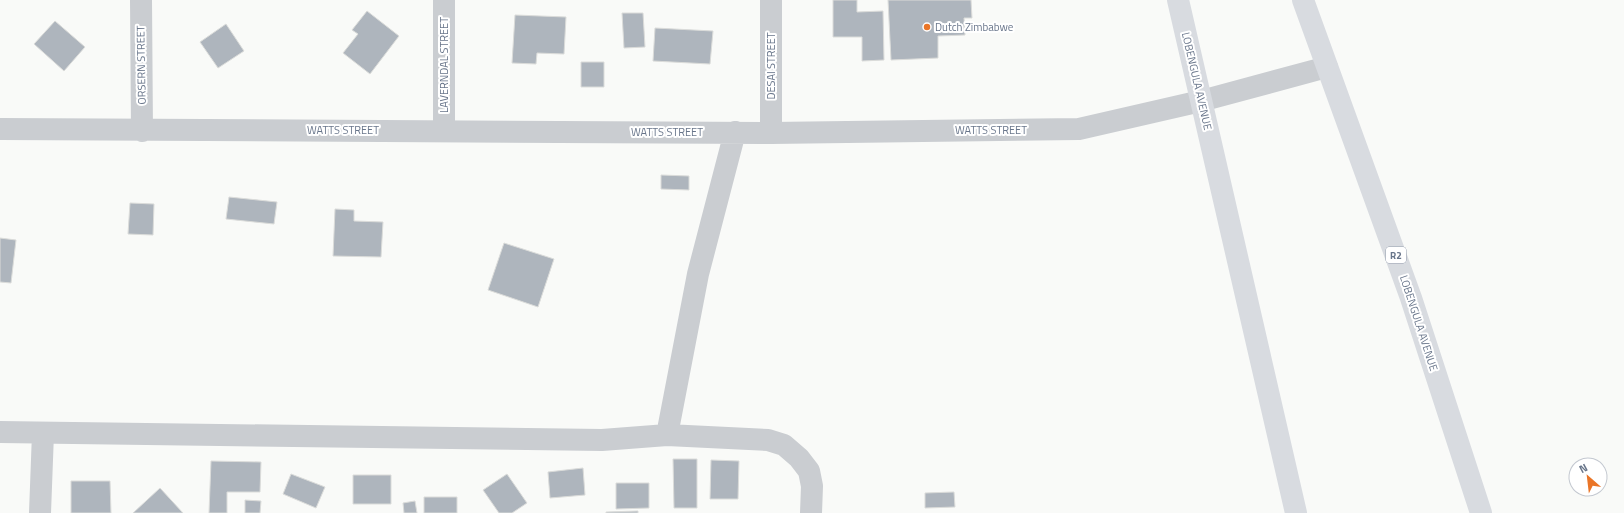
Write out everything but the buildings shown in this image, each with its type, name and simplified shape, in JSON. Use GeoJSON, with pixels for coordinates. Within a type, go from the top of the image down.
{"type":"FeatureCollection","features":[{"type":"Feature","properties":{"kind":"highway","name":"LOBENGULA AVENUE"},"geometry":{"type":"LineString","coordinates":[[1178,0],[1296,513]]}},
{"type":"Feature","properties":{"kind":"highway","name":"LOBENGULA AVENUE"},"geometry":{"type":"LineString","coordinates":[[1303,0],[1411,298],[1481,513]]}},
{"type":"Feature","properties":{"kind":"street","name":"ORSERN STREET"},"geometry":{"type":"LineString","coordinates":[[141,0],[142,130]]}},
{"type":"Feature","properties":{"kind":"street","name":"LAVERNDAL STREET"},"geometry":{"type":"LineString","coordinates":[[444,0],[444,130]]}},
{"type":"Feature","properties":{"kind":"street","name":"DESAI STREET"},"geometry":{"type":"LineString","coordinates":[[771,0],[771,133]]}},
{"type":"Feature","properties":{"kind":"street","name":"WATTS STREET"},"geometry":{"type":"LineString","coordinates":[[0,129],[444,130],[771,133],[1079,129],[1201,102],[1327,67]]}},
{"type":"Feature","properties":{"kind":"street"},"geometry":{"type":"LineString","coordinates":[[666,435],[698,274],[734,132]]}},
{"type":"Feature","properties":{"kind":"street"},"geometry":{"type":"LineString","coordinates":[[0,432],[602,440],[666,435],[768,440],[784,445],[799,458],[809,471],[812,486],[811,513]]}},
{"type":"Feature","properties":{"kind":"street"},"geometry":{"type":"LineString","coordinates":[[40,513],[43,433]]}},
{"type":"Feature","properties":{"kind":"place","name":"Dutch Zimbabwe"},"geometry":{"type":"Point","coordinates":[927,27]}}]}
